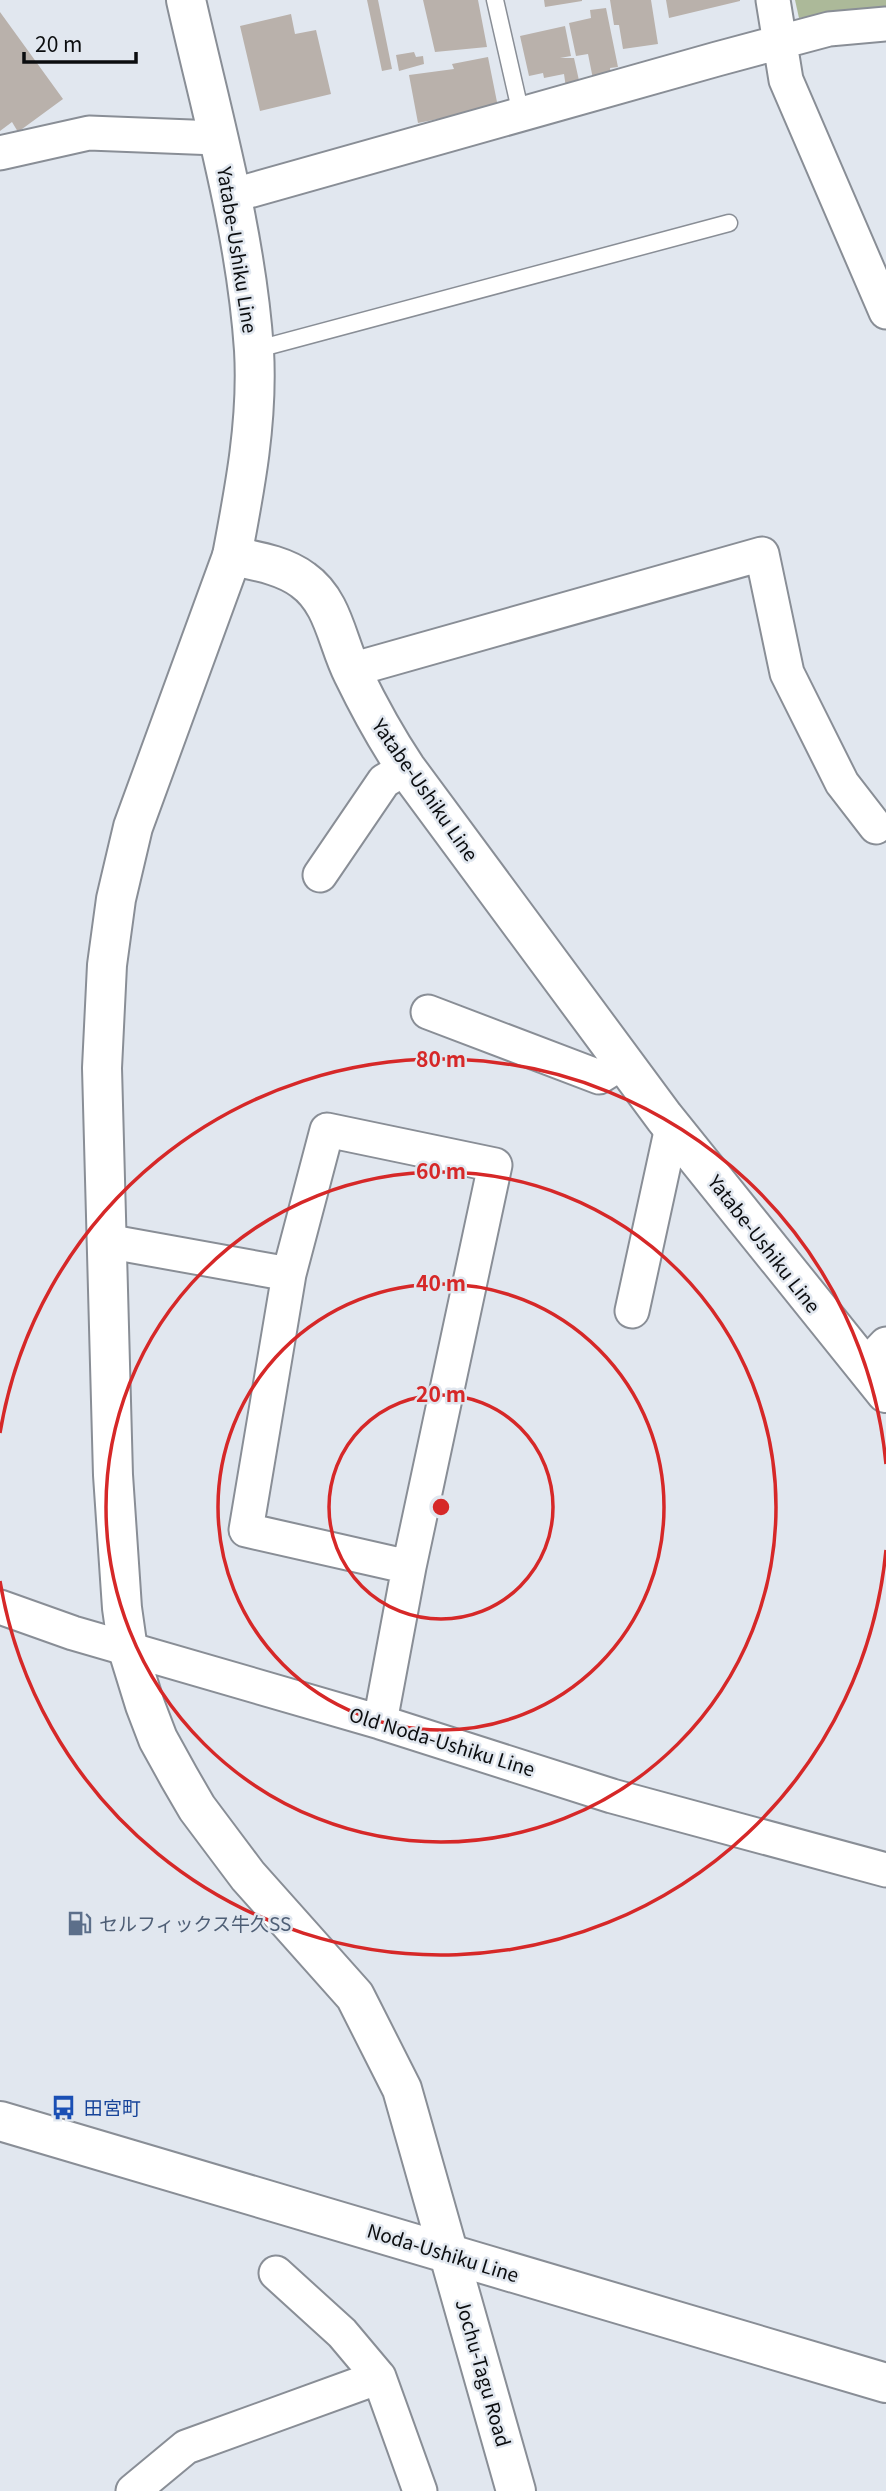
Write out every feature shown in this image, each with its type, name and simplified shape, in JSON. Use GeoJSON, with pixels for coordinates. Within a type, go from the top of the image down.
{"type":"FeatureCollection","features":[{"type":"Feature","properties":{"kind":"main road","name":"Yatabe-Ushiku Line"},"geometry":{"type":"LineString","coordinates":[[186,0],[231,196],[254,350],[251,458],[232,556],[275,567],[302,578],[311,586],[330,613],[351,670],[378,725],[406,768],[672,1127],[879,1368]]}},
{"type":"Feature","properties":{"kind":"main road","name":"Jochu-Tagu Road"},"geometry":{"type":"LineString","coordinates":[[232,556],[198,654],[161,743],[133,827],[116,899],[107,965],[102,1068],[113,1475],[121,1598],[128,1650],[158,1739],[197,1808],[248,1876],[355,1996],[402,2089],[516,2491]]}},
{"type":"Feature","properties":{"kind":"main road","name":"Noda-Ushiku Line"},"geometry":{"type":"LineString","coordinates":[[0,2121],[886,2383]]}},
{"type":"Feature","properties":{"kind":"street"},"geometry":{"type":"LineString","coordinates":[[774,0],[786,79],[886,312]]}},
{"type":"Feature","properties":{"kind":"street"},"geometry":{"type":"LineString","coordinates":[[231,196],[829,29],[886,24]]}},
{"type":"Feature","properties":{"kind":"street"},"geometry":{"type":"LineString","coordinates":[[0,153],[89,133],[218,138]]}},
{"type":"Feature","properties":{"kind":"street"},"geometry":{"type":"LineString","coordinates":[[351,670],[762,554],[787,673],[842,783],[876,827]]}},
{"type":"Feature","properties":{"kind":"street"},"geometry":{"type":"LineString","coordinates":[[320,875],[384,781],[406,768]]}},
{"type":"Feature","properties":{"kind":"street"},"geometry":{"type":"LineString","coordinates":[[428,1012],[599,1077],[623,1062]]}},
{"type":"Feature","properties":{"kind":"street"},"geometry":{"type":"LineString","coordinates":[[632,1311],[672,1127]]}},
{"type":"Feature","properties":{"kind":"street"},"geometry":{"type":"LineString","coordinates":[[380,1722],[409,1567],[495,1165],[327,1130],[289,1274],[246,1530],[409,1567]]}},
{"type":"Feature","properties":{"kind":"street"},"geometry":{"type":"LineString","coordinates":[[106,1241],[289,1274]]}},
{"type":"Feature","properties":{"kind":"street","name":"Old Noda-Ushiku Line"},"geometry":{"type":"LineString","coordinates":[[0,1607],[128,1650],[380,1722],[611,1796],[886,1870]]}},
{"type":"Feature","properties":{"kind":"street"},"geometry":{"type":"LineString","coordinates":[[276,2273],[342,2333],[379,2377],[420,2491]]}},
{"type":"Feature","properties":{"kind":"street"},"geometry":{"type":"LineString","coordinates":[[132,2491],[186,2447],[379,2377]]}},
{"type":"Feature","properties":{"kind":"lane"},"geometry":{"type":"LineString","coordinates":[[495,0],[522,114]]}},
{"type":"Feature","properties":{"kind":"lane"},"geometry":{"type":"LineString","coordinates":[[254,350],[729,223]]}},
{"type":"Feature","properties":{"kind":"green space"},"geometry":{"type":"Polygon","coordinates":[[[795,0],[886,0],[886,8],[799,18],[795,0]]]}},
{"type":"Feature","properties":{"kind":"building"},"geometry":{"type":"Polygon","coordinates":[[[367,0],[378,0],[392,69],[382,71],[367,0]]]}},
{"type":"Feature","properties":{"kind":"building"},"geometry":{"type":"Polygon","coordinates":[[[423,0],[478,0],[487,47],[435,52],[423,0]]]}},
{"type":"Feature","properties":{"kind":"building"},"geometry":{"type":"Polygon","coordinates":[[[544,0],[582,0],[582,1],[545,7],[544,0]]]}},
{"type":"Feature","properties":{"kind":"building"},"geometry":{"type":"Polygon","coordinates":[[[610,0],[651,0],[658,44],[623,49],[619,25],[614,25],[610,0]]]}},
{"type":"Feature","properties":{"kind":"building"},"geometry":{"type":"Polygon","coordinates":[[[666,0],[740,0],[740,1],[669,18],[666,0]]]}},
{"type":"Feature","properties":{"kind":"building"},"geometry":{"type":"Polygon","coordinates":[[[606,8],[618,67],[610,68],[611,76],[593,79],[588,54],[576,56],[569,23],[591,18],[590,10],[606,8]]]}},
{"type":"Feature","properties":{"kind":"building"},"geometry":{"type":"Polygon","coordinates":[[[0,12],[63,99],[18,132],[12,122],[0,131],[0,12]]]}},
{"type":"Feature","properties":{"kind":"building"},"geometry":{"type":"Polygon","coordinates":[[[291,14],[295,34],[316,30],[331,94],[260,111],[240,26],[291,14]]]}},
{"type":"Feature","properties":{"kind":"building"},"geometry":{"type":"Polygon","coordinates":[[[565,26],[571,56],[560,58],[574,58],[580,85],[566,88],[564,74],[544,78],[543,73],[529,76],[520,36],[565,26]]]}},
{"type":"Feature","properties":{"kind":"building"},"geometry":{"type":"Polygon","coordinates":[[[414,52],[416,57],[423,56],[424,64],[399,71],[396,55],[414,52]]]}},
{"type":"Feature","properties":{"kind":"building"},"geometry":{"type":"Polygon","coordinates":[[[488,57],[498,107],[418,123],[409,75],[454,69],[452,64],[488,57]]]}},
{"type":"Feature","properties":{"kind":"place","name":"セルフィックス牛久SS"},"geometry":{"type":"Point","coordinates":[79,1924]}},
{"type":"Feature","properties":{"kind":"place","name":"田宮町"},"geometry":{"type":"Point","coordinates":[64,2108]}}]}
